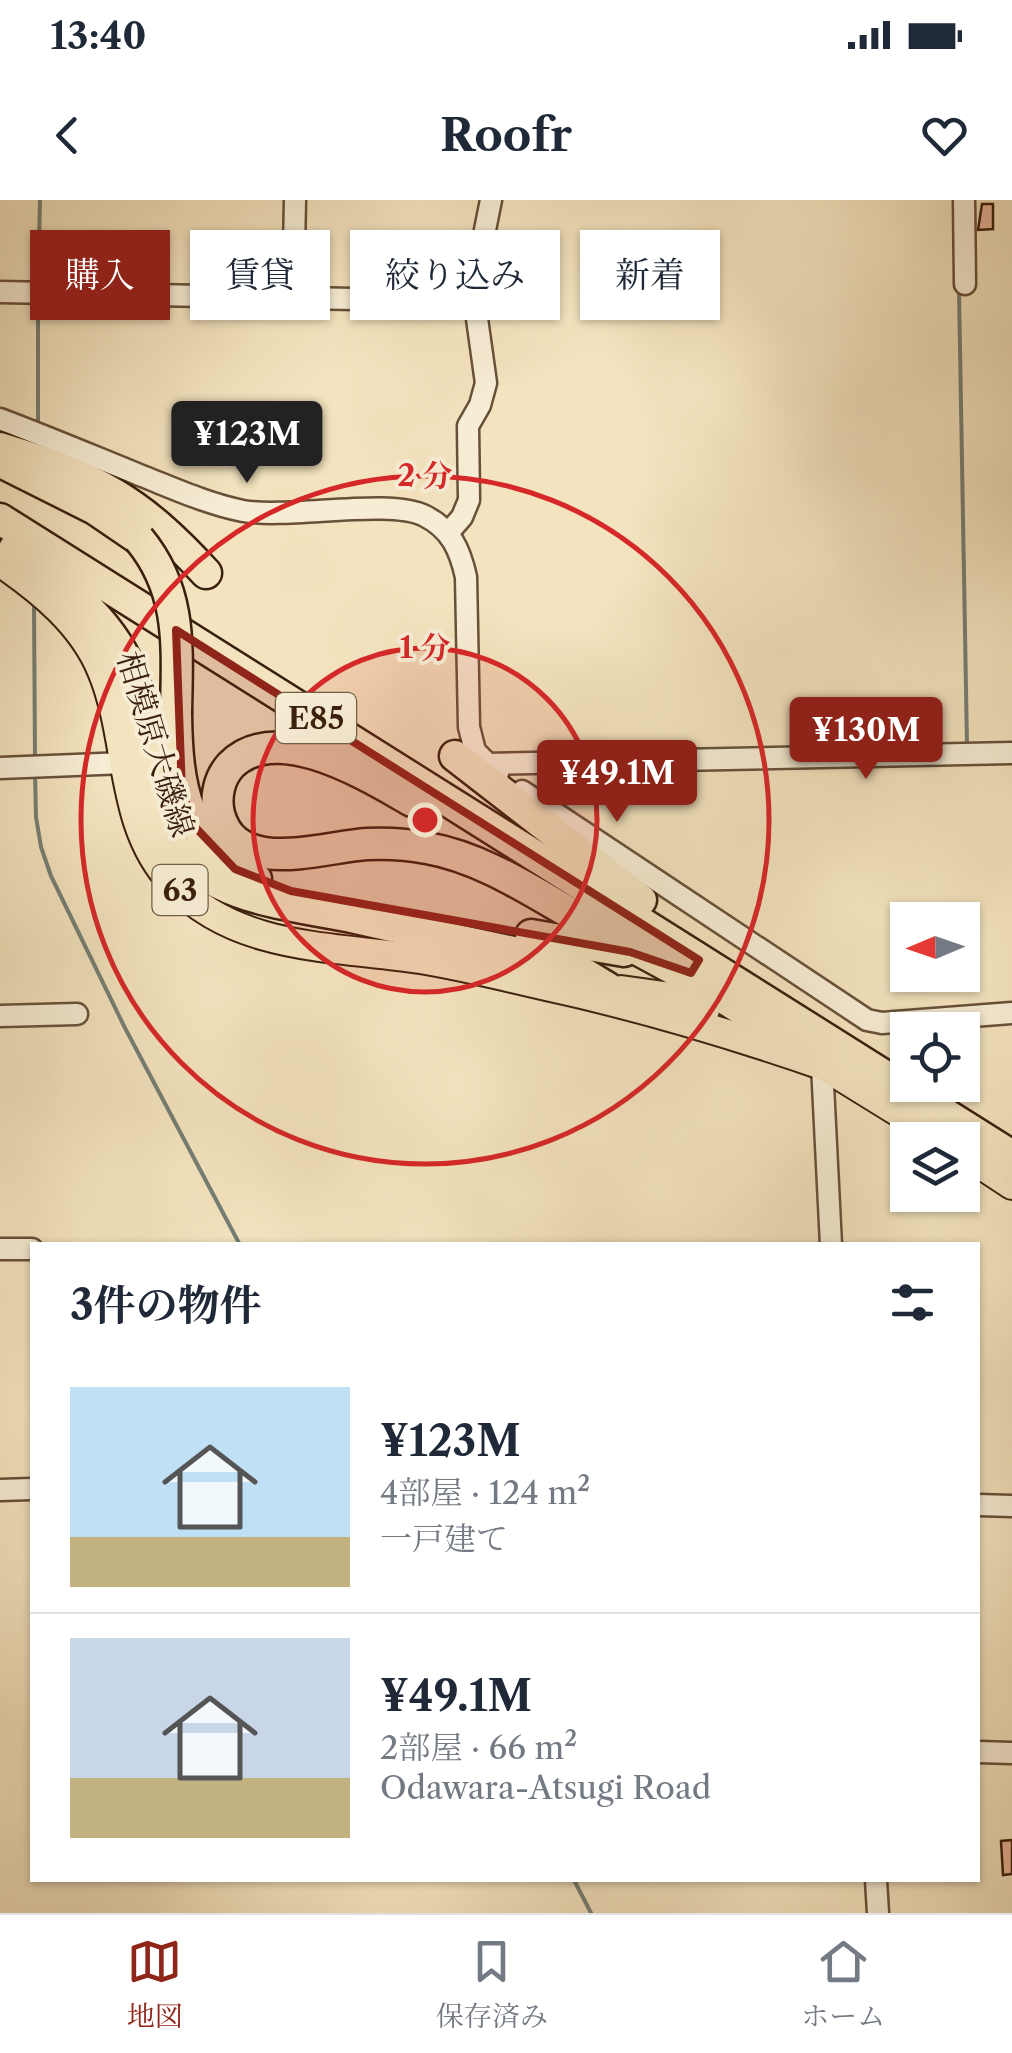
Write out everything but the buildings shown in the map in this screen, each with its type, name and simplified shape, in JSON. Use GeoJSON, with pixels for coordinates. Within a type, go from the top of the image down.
{"type":"FeatureCollection","features":[{"type":"Feature","properties":{"kind":"highway"},"geometry":{"type":"LineString","coordinates":[[0,448],[62,467],[141,509],[206,573]]}},
{"type":"Feature","properties":{"kind":"highway"},"geometry":{"type":"LineString","coordinates":[[0,461],[94,508],[139,539],[156,558],[172,602],[182,793],[196,828],[235,869],[292,890],[630,952],[664,964]]}},
{"type":"Feature","properties":{"kind":"highway","name":"E85"},"geometry":{"type":"LineString","coordinates":[[0,497],[390,742],[1012,1156]]}},
{"type":"Feature","properties":{"kind":"highway","name":"E85"},"geometry":{"type":"LineString","coordinates":[[0,519],[636,908],[890,1058]]}},
{"type":"Feature","properties":{"kind":"highway"},"geometry":{"type":"LineString","coordinates":[[0,538],[82,602],[118,646],[136,684],[153,804],[166,834],[186,860],[208,876],[257,897],[556,961],[608,988]]}},
{"type":"Feature","properties":{"kind":"highway"},"geometry":{"type":"LineString","coordinates":[[636,908],[562,884],[325,756],[292,748],[252,753],[238,759],[225,772],[218,790],[218,810],[224,827],[234,840],[252,850],[298,854],[364,844],[401,844],[455,854],[664,964],[745,1011],[810,1057]]}},
{"type":"Feature","properties":{"kind":"highway"},"geometry":{"type":"LineString","coordinates":[[470,760],[636,908]]}},
{"type":"Feature","properties":{"kind":"highway"},"geometry":{"type":"LineString","coordinates":[[960,1102],[1012,1134]]}},
{"type":"Feature","properties":{"kind":"main road","name":"相模原大磯線"},"geometry":{"type":"LineString","coordinates":[[0,562],[68,617],[94,656],[110,694],[133,808],[155,861],[200,908],[229,924],[284,942],[422,960],[550,986],[810,1057]]}},
{"type":"Feature","properties":{"kind":"main road","name":"相模原大磯線"},"geometry":{"type":"LineString","coordinates":[[550,986],[608,988],[664,996],[743,1023],[810,1057],[915,1122]]}},
{"type":"Feature","properties":{"kind":"main road","name":"63"},"geometry":{"type":"LineString","coordinates":[[608,988],[624,999],[701,1020],[739,1036]]}},
{"type":"Feature","properties":{"kind":"main road"},"geometry":{"type":"LineString","coordinates":[[980,1164],[1012,1185]]}},
{"type":"Feature","properties":{"kind":"street"},"geometry":{"type":"LineString","coordinates":[[294,230],[295,200]]}},
{"type":"Feature","properties":{"kind":"street"},"geometry":{"type":"LineString","coordinates":[[485,230],[491,200]]}},
{"type":"Feature","properties":{"kind":"street"},"geometry":{"type":"LineString","coordinates":[[964,200],[965,284]]}},
{"type":"Feature","properties":{"kind":"street"},"geometry":{"type":"LineString","coordinates":[[0,292],[190,297]]}},
{"type":"Feature","properties":{"kind":"street"},"geometry":{"type":"LineString","coordinates":[[449,532],[462,517],[469,500],[468,426],[486,383],[477,320]]}},
{"type":"Feature","properties":{"kind":"street"},"geometry":{"type":"LineString","coordinates":[[0,422],[30,430],[207,502],[246,512],[401,510],[423,514],[449,532],[466,577],[470,728],[475,751],[470,760]]}},
{"type":"Feature","properties":{"kind":"street"},"geometry":{"type":"LineString","coordinates":[[470,760],[1012,753]]}},
{"type":"Feature","properties":{"kind":"street"},"geometry":{"type":"LineString","coordinates":[[470,760],[867,1020],[882,1023],[1012,1013]]}},
{"type":"Feature","properties":{"kind":"street"},"geometry":{"type":"LineString","coordinates":[[0,768],[125,764]]}},
{"type":"Feature","properties":{"kind":"street"},"geometry":{"type":"LineString","coordinates":[[0,1016],[76,1014]]}},
{"type":"Feature","properties":{"kind":"street"},"geometry":{"type":"LineString","coordinates":[[810,1057],[830,1242]]}},
{"type":"Feature","properties":{"kind":"street"},"geometry":{"type":"LineString","coordinates":[[0,1249],[30,1249]]}},
{"type":"Feature","properties":{"kind":"street"},"geometry":{"type":"LineString","coordinates":[[0,1490],[30,1489]]}},
{"type":"Feature","properties":{"kind":"street"},"geometry":{"type":"LineString","coordinates":[[980,1505],[1012,1506]]}},
{"type":"Feature","properties":{"kind":"street"},"geometry":{"type":"LineString","coordinates":[[980,1752],[1012,1753]]}},
{"type":"Feature","properties":{"kind":"street"},"geometry":{"type":"LineString","coordinates":[[876,1882],[878,1913]]}},
{"type":"Feature","properties":{"kind":"highlighted area"},"geometry":{"type":"Polygon","coordinates":[[[176,630],[699,960],[691,973],[630,952],[291,891],[235,869],[196,828],[182,793],[176,630]]]}},
{"type":"Feature","properties":{"kind":"waterway"},"geometry":{"type":"LineString","coordinates":[[39,230],[40,200]]}},
{"type":"Feature","properties":{"kind":"waterway"},"geometry":{"type":"LineString","coordinates":[[959,291],[967,745]]}},
{"type":"Feature","properties":{"kind":"waterway"},"geometry":{"type":"LineString","coordinates":[[38,320],[38,426]]}},
{"type":"Feature","properties":{"kind":"waterway"},"geometry":{"type":"LineString","coordinates":[[34,607],[35,758]]}},
{"type":"Feature","properties":{"kind":"waterway"},"geometry":{"type":"LineString","coordinates":[[35,772],[36,817],[51,876],[125,1028],[238,1242]]}},
{"type":"Feature","properties":{"kind":"waterway"},"geometry":{"type":"LineString","coordinates":[[575,1882],[591,1913]]}}]}
